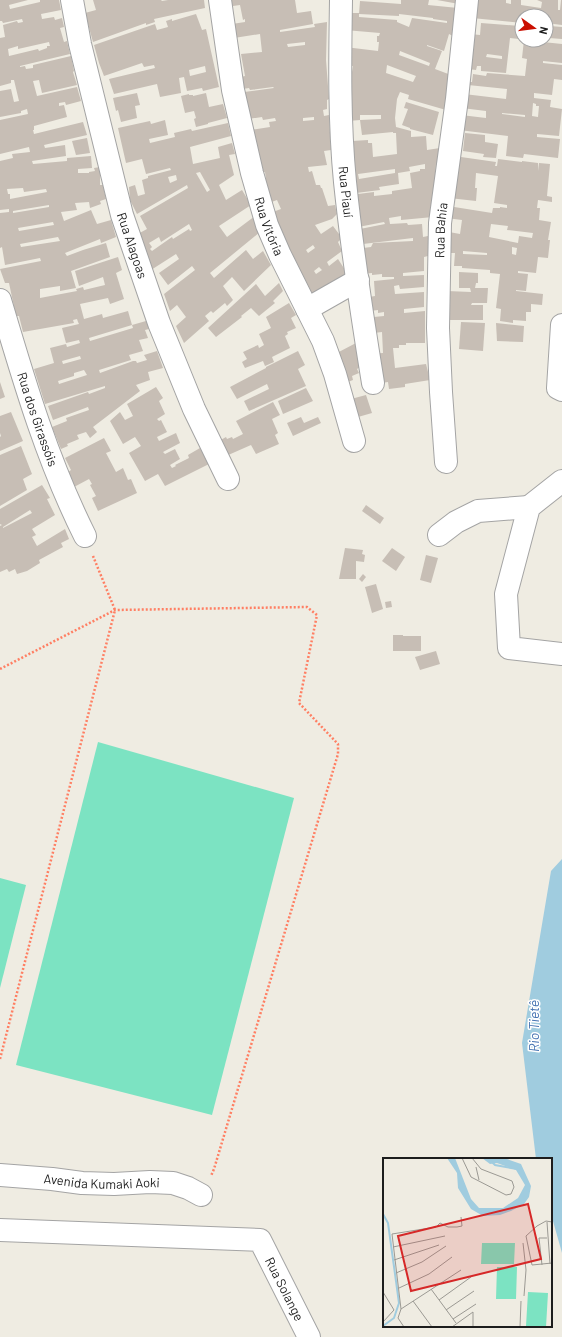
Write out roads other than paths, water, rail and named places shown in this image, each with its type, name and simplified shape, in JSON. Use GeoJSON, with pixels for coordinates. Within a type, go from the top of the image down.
{"type":"FeatureCollection","features":[{"type":"Feature","properties":{"kind":"street","name":"Rua Alagoas"},"geometry":{"type":"LineString","coordinates":[[72,0],[80,44],[122,215],[160,323],[194,409],[228,479]]}},
{"type":"Feature","properties":{"kind":"street","name":"Rua Vitória"},"geometry":{"type":"LineString","coordinates":[[220,0],[233,90],[262,210],[280,256],[308,308],[323,341],[335,374],[354,441]]}},
{"type":"Feature","properties":{"kind":"street","name":"Rua Piauí"},"geometry":{"type":"LineString","coordinates":[[341,0],[342,130],[345,181],[362,317],[373,383]]}},
{"type":"Feature","properties":{"kind":"street","name":"Rua Bahia"},"geometry":{"type":"LineString","coordinates":[[446,462],[438,328],[440,223],[457,99],[467,0]]}},
{"type":"Feature","properties":{"kind":"street"},"geometry":{"type":"LineString","coordinates":[[308,308],[358,280]]}},
{"type":"Feature","properties":{"kind":"street","name":"Rua dos Girassóis"},"geometry":{"type":"LineString","coordinates":[[0,300],[34,411],[57,474],[85,536]]}},
{"type":"Feature","properties":{"kind":"street"},"geometry":{"type":"LineString","coordinates":[[560,389],[562,325]]}},
{"type":"Feature","properties":{"kind":"street"},"geometry":{"type":"LineString","coordinates":[[439,535],[456,522],[478,511],[529,507],[562,481]]}},
{"type":"Feature","properties":{"kind":"street"},"geometry":{"type":"LineString","coordinates":[[529,507],[506,594],[509,648],[562,654]]}},
{"type":"Feature","properties":{"kind":"street","name":"Avenida Kumaki Aoki"},"geometry":{"type":"LineString","coordinates":[[0,1175],[82,1183],[172,1183],[188,1188],[201,1195]]}},
{"type":"Feature","properties":{"kind":"street","name":"Rua Solange"},"geometry":{"type":"LineString","coordinates":[[0,1230],[260,1240],[309,1337]]}},
{"type":"Feature","properties":{"kind":"water","name":"Rio Tietê"},"geometry":{"type":"Polygon","coordinates":[[[562,859],[562,1253],[552,1218],[552,1158],[536,1158],[522,1043],[551,871],[562,859]]]}}]}
